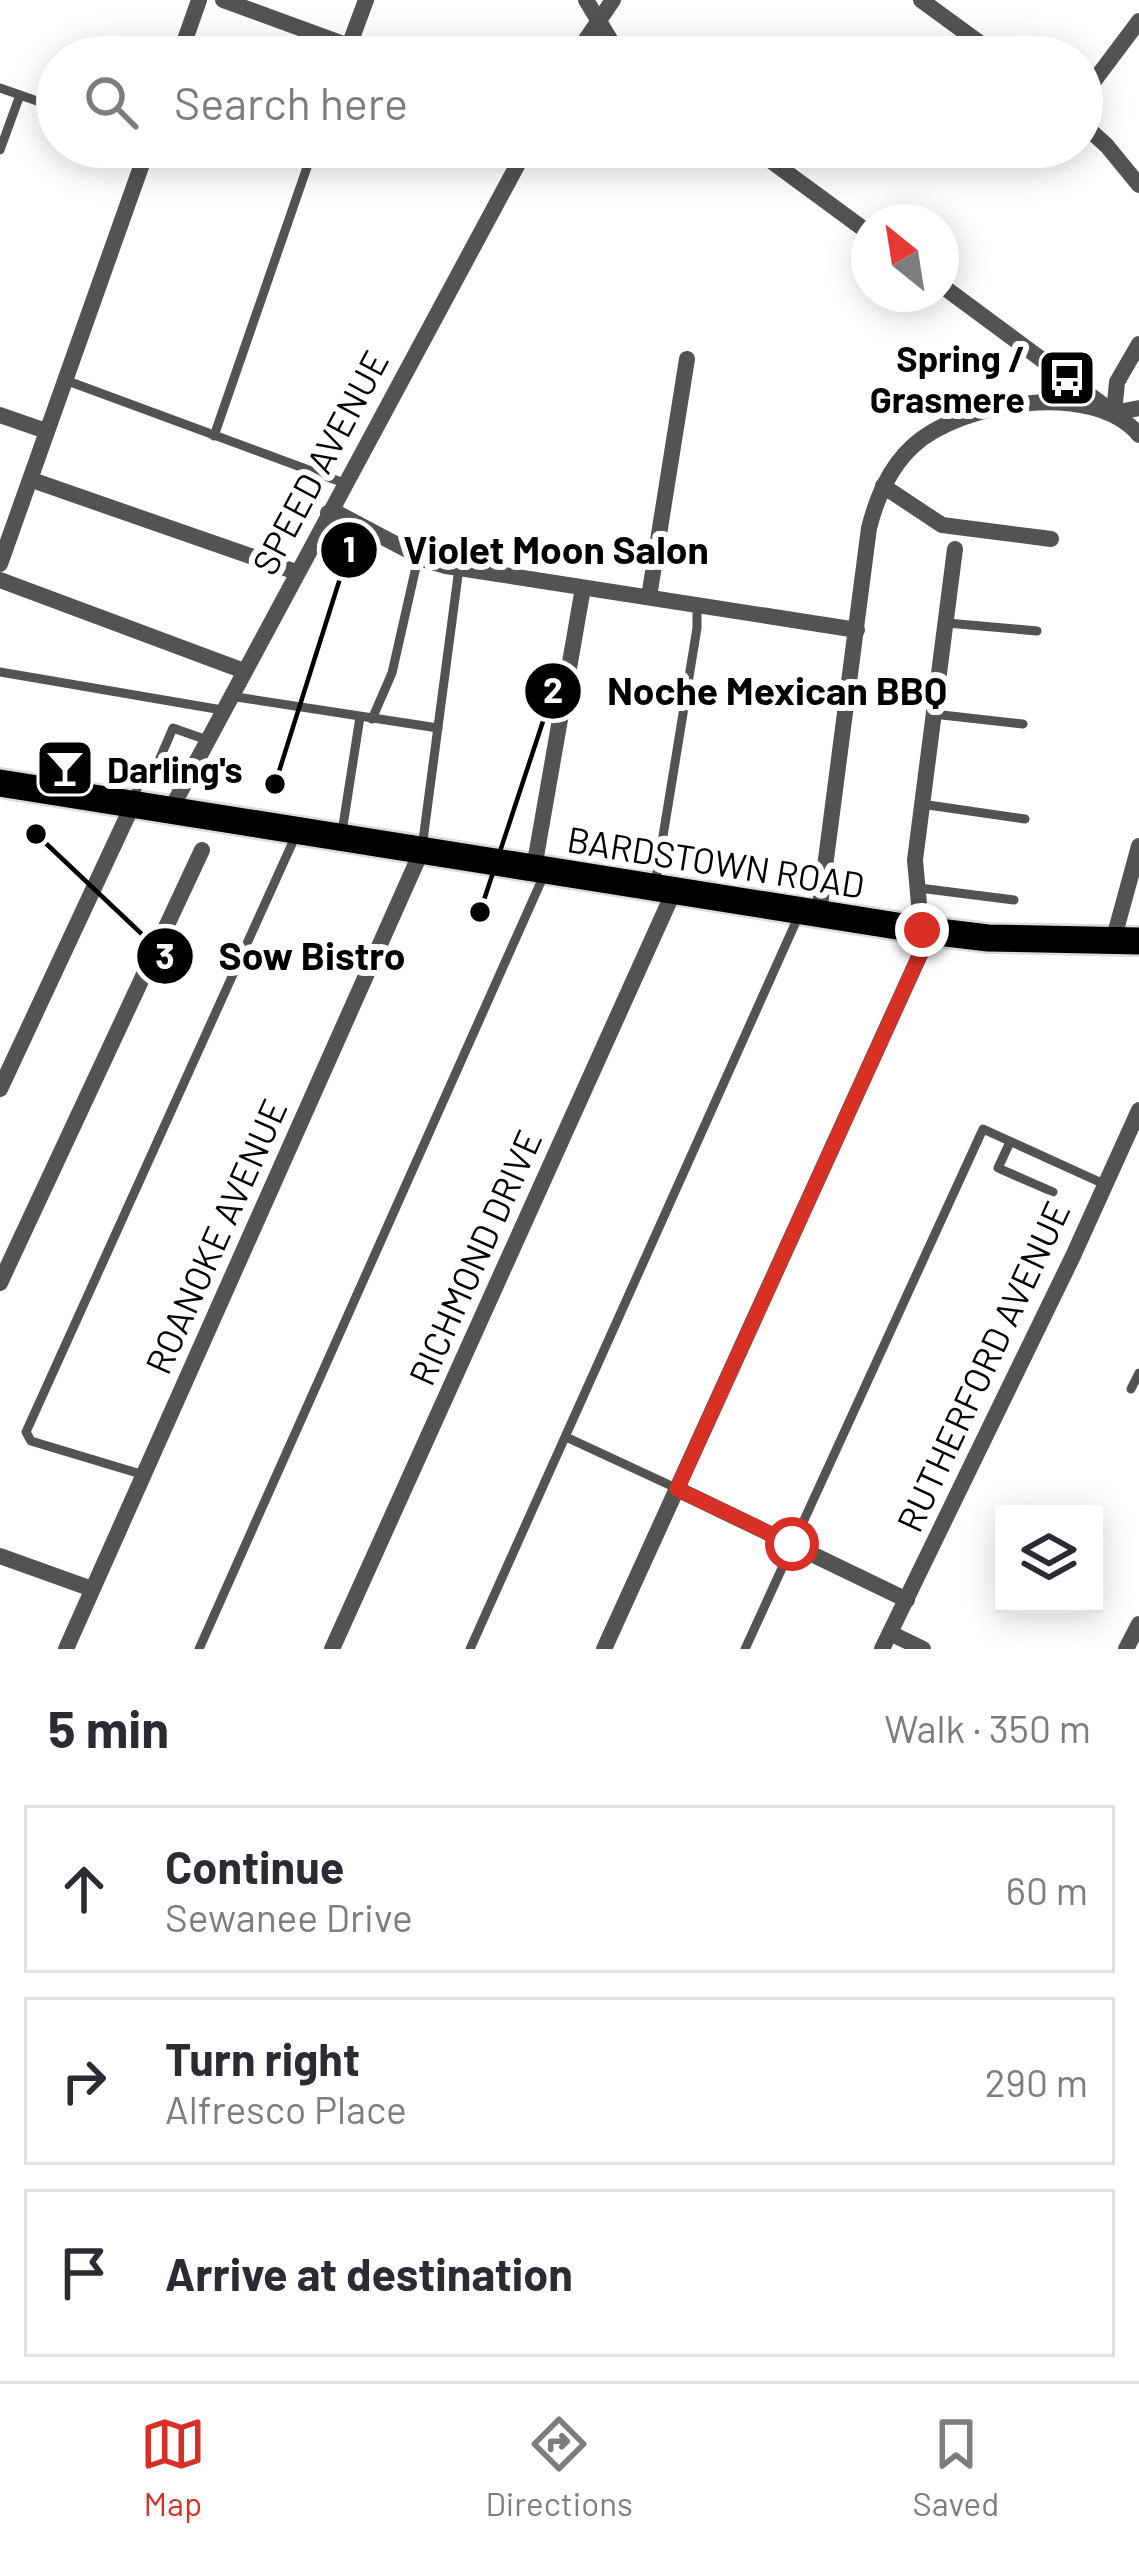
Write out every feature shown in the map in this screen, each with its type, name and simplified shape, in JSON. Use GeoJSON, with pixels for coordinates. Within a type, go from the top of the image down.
{"type":"FeatureCollection","features":[{"type":"Feature","properties":{"kind":"main road","name":"BARDSTOWN ROAD"},"geometry":{"type":"LineString","coordinates":[[0,783],[922,930],[988,938],[1126,941]]}},
{"type":"Feature","properties":{"kind":"street"},"geometry":{"type":"LineString","coordinates":[[187,36],[200,0]]}},
{"type":"Feature","properties":{"kind":"street"},"geometry":{"type":"LineString","coordinates":[[223,0],[311,36]]}},
{"type":"Feature","properties":{"kind":"street"},"geometry":{"type":"LineString","coordinates":[[353,36],[366,0]]}},
{"type":"Feature","properties":{"kind":"street"},"geometry":{"type":"LineString","coordinates":[[586,0],[608,36]]}},
{"type":"Feature","properties":{"kind":"street"},"geometry":{"type":"LineString","coordinates":[[588,36],[613,0]]}},
{"type":"Feature","properties":{"kind":"street"},"geometry":{"type":"LineString","coordinates":[[921,0],[970,36]]}},
{"type":"Feature","properties":{"kind":"street"},"geometry":{"type":"LineString","coordinates":[[1103,69],[1139,21]]}},
{"type":"Feature","properties":{"kind":"street"},"geometry":{"type":"LineString","coordinates":[[1103,142],[1139,185]]}},
{"type":"Feature","properties":{"kind":"street"},"geometry":{"type":"LineString","coordinates":[[0,564],[140,168]]}},
{"type":"Feature","properties":{"kind":"street","name":"SPEED AVENUE"},"geometry":{"type":"LineString","coordinates":[[171,809],[516,168]]}},
{"type":"Feature","properties":{"kind":"street"},"geometry":{"type":"LineString","coordinates":[[781,168],[851,220]]}},
{"type":"Feature","properties":{"kind":"street"},"geometry":{"type":"LineString","coordinates":[[959,298],[1139,435]]}},
{"type":"Feature","properties":{"kind":"street"},"geometry":{"type":"LineString","coordinates":[[1114,413],[1117,382],[1139,344]]}},
{"type":"Feature","properties":{"kind":"street"},"geometry":{"type":"LineString","coordinates":[[649,598],[687,359]]}},
{"type":"Feature","properties":{"kind":"street"},"geometry":{"type":"LineString","coordinates":[[809,912],[857,630],[868,528],[883,486],[901,458],[926,435],[982,409],[1059,404],[1114,413],[1139,408]]}},
{"type":"Feature","properties":{"kind":"street"},"geometry":{"type":"LineString","coordinates":[[0,415],[46,431]]}},
{"type":"Feature","properties":{"kind":"street"},"geometry":{"type":"LineString","coordinates":[[32,480],[296,572]]}},
{"type":"Feature","properties":{"kind":"street"},"geometry":{"type":"LineString","coordinates":[[883,486],[942,526],[1051,539]]}},
{"type":"Feature","properties":{"kind":"street"},"geometry":{"type":"LineString","coordinates":[[328,513],[341,515],[418,556],[459,568],[857,630]]}},
{"type":"Feature","properties":{"kind":"street"},"geometry":{"type":"LineString","coordinates":[[604,1649],[923,948],[915,860],[955,548]]}},
{"type":"Feature","properties":{"kind":"street"},"geometry":{"type":"LineString","coordinates":[[0,580],[244,670]]}},
{"type":"Feature","properties":{"kind":"street"},"geometry":{"type":"LineString","coordinates":[[540,869],[583,588]]}},
{"type":"Feature","properties":{"kind":"street"},"geometry":{"type":"LineString","coordinates":[[0,1089],[134,802]]}},
{"type":"Feature","properties":{"kind":"street"},"geometry":{"type":"LineString","coordinates":[[1126,941],[1139,846]]}},
{"type":"Feature","properties":{"kind":"street"},"geometry":{"type":"LineString","coordinates":[[0,1283],[202,850]]}},
{"type":"Feature","properties":{"kind":"street","name":"ROANOKE AVENUE"},"geometry":{"type":"LineString","coordinates":[[66,1649],[422,850]]}},
{"type":"Feature","properties":{"kind":"street","name":"RICHMOND DRIVE"},"geometry":{"type":"LineString","coordinates":[[332,1649],[665,890]]}},
{"type":"Feature","properties":{"kind":"street","name":"RUTHERFORD AVENUE"},"geometry":{"type":"LineString","coordinates":[[886,1641],[1139,1110]]}},
{"type":"Feature","properties":{"kind":"street"},"geometry":{"type":"LineString","coordinates":[[677,1489],[907,1600]]}},
{"type":"Feature","properties":{"kind":"street"},"geometry":{"type":"LineString","coordinates":[[0,1556],[92,1589]]}},
{"type":"Feature","properties":{"kind":"street"},"geometry":{"type":"LineString","coordinates":[[1126,1649],[1139,1624]]}},
{"type":"Feature","properties":{"kind":"street"},"geometry":{"type":"LineString","coordinates":[[886,1641],[923,1649]]}},
{"type":"Feature","properties":{"kind":"lane"},"geometry":{"type":"LineString","coordinates":[[0,88],[36,101]]}},
{"type":"Feature","properties":{"kind":"lane"},"geometry":{"type":"LineString","coordinates":[[0,150],[20,95]]}},
{"type":"Feature","properties":{"kind":"lane"},"geometry":{"type":"LineString","coordinates":[[214,436],[307,168]]}},
{"type":"Feature","properties":{"kind":"lane"},"geometry":{"type":"LineString","coordinates":[[64,380],[344,484]]}},
{"type":"Feature","properties":{"kind":"lane"},"geometry":{"type":"LineString","coordinates":[[341,837],[366,718],[392,673],[418,556]]}},
{"type":"Feature","properties":{"kind":"lane"},"geometry":{"type":"LineString","coordinates":[[422,850],[459,568]]}},
{"type":"Feature","properties":{"kind":"lane"},"geometry":{"type":"LineString","coordinates":[[665,890],[698,606]]}},
{"type":"Feature","properties":{"kind":"lane"},"geometry":{"type":"LineString","coordinates":[[947,623],[1037,631]]}},
{"type":"Feature","properties":{"kind":"lane"},"geometry":{"type":"LineString","coordinates":[[0,672],[438,728]]}},
{"type":"Feature","properties":{"kind":"lane"},"geometry":{"type":"LineString","coordinates":[[933,714],[1023,724]]}},
{"type":"Feature","properties":{"kind":"lane"},"geometry":{"type":"LineString","coordinates":[[134,802],[141,771],[157,765],[172,728],[207,740]]}},
{"type":"Feature","properties":{"kind":"lane"},"geometry":{"type":"LineString","coordinates":[[921,804],[1025,818]]}},
{"type":"Feature","properties":{"kind":"lane"},"geometry":{"type":"LineString","coordinates":[[144,1475],[31,1442],[26,1432],[298,830]]}},
{"type":"Feature","properties":{"kind":"lane"},"geometry":{"type":"LineString","coordinates":[[199,1649],[542,887],[540,869]]}},
{"type":"Feature","properties":{"kind":"lane"},"geometry":{"type":"LineString","coordinates":[[919,888],[1014,900]]}},
{"type":"Feature","properties":{"kind":"lane"},"geometry":{"type":"LineString","coordinates":[[470,1649],[809,912]]}},
{"type":"Feature","properties":{"kind":"lane"},"geometry":{"type":"LineString","coordinates":[[745,1649],[983,1130],[1104,1184]]}},
{"type":"Feature","properties":{"kind":"lane"},"geometry":{"type":"LineString","coordinates":[[1010,1142],[998,1168],[1053,1192]]}},
{"type":"Feature","properties":{"kind":"lane"},"geometry":{"type":"LineString","coordinates":[[1131,1389],[1139,1373]]}},
{"type":"Feature","properties":{"kind":"lane"},"geometry":{"type":"LineString","coordinates":[[566,1437],[677,1489]]}},
{"type":"Feature","properties":{"kind":"place","name":"Spring / Grasmere"},"geometry":{"type":"Point","coordinates":[1067,378]}},
{"type":"Feature","properties":{"kind":"place","name":"Darling's"},"geometry":{"type":"Point","coordinates":[65,768]}},
{"type":"Feature","properties":{"kind":"place","name":"Violet Moon Salon"},"geometry":{"type":"Point","coordinates":[275,784]}},
{"type":"Feature","properties":{"kind":"place","name":"Sow Bistro"},"geometry":{"type":"Point","coordinates":[36,834]}},
{"type":"Feature","properties":{"kind":"place","name":"Noche Mexican BBQ"},"geometry":{"type":"Point","coordinates":[480,912]}},
{"type":"Feature","properties":{"kind":"route"},"geometry":{"type":"LineString","coordinates":[[792,1544],[677,1489],[923,948],[922,930]]}}]}
